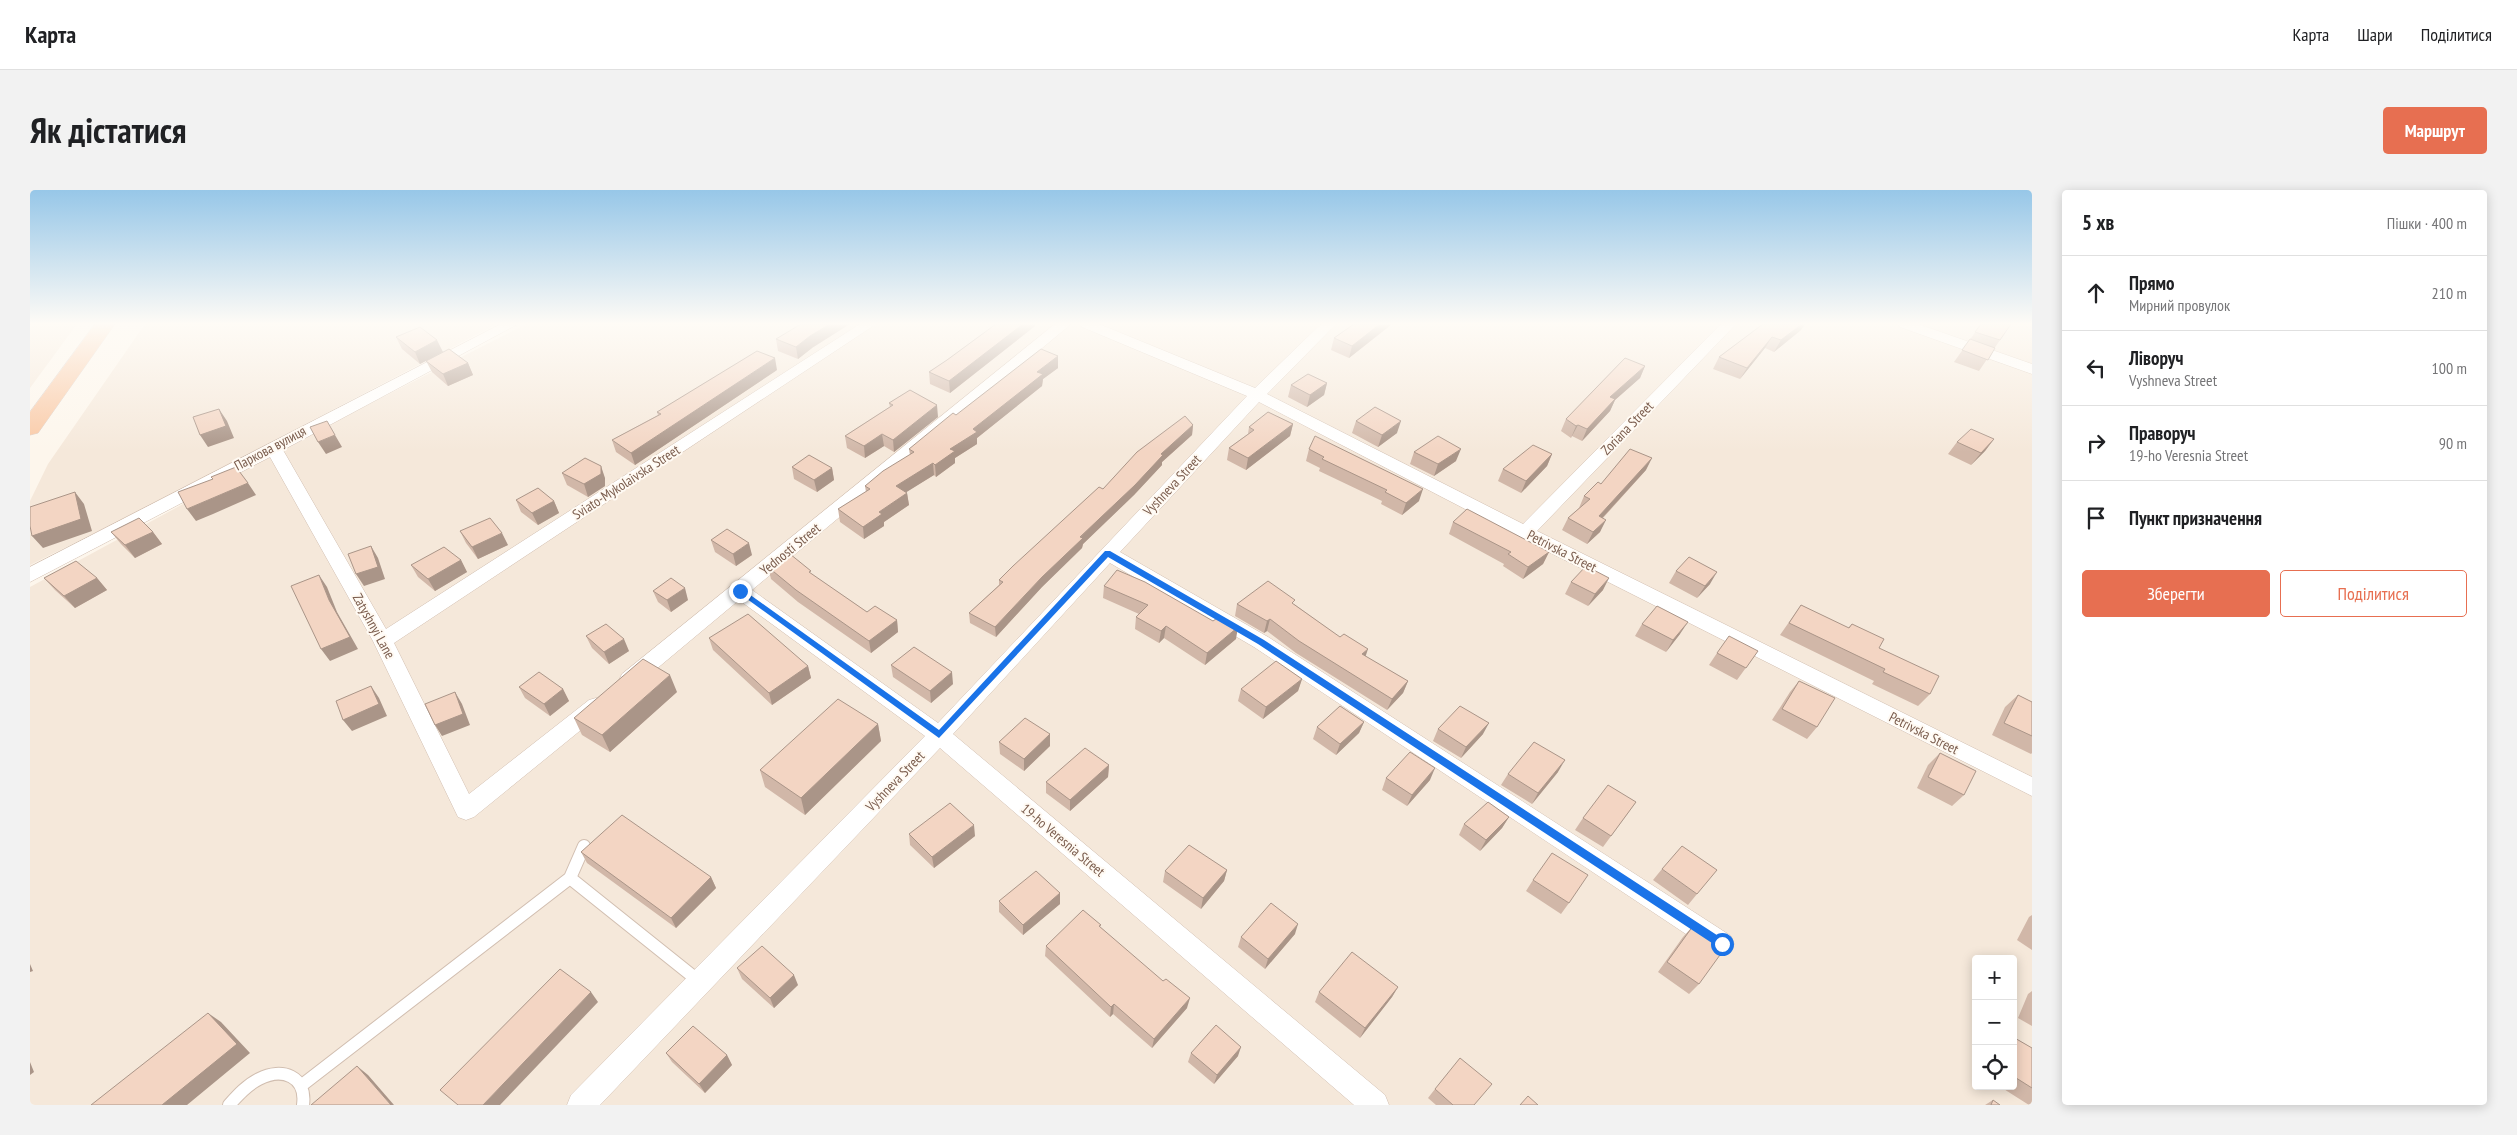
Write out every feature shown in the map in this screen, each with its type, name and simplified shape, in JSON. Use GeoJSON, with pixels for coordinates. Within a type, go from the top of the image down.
{"type":"FeatureCollection","features":[{"type":"Feature","properties":{"kind":"highway"},"geometry":{"type":"LineString","coordinates":[[30,428],[74,367]]}},
{"type":"Feature","properties":{"kind":"street","name":"Паркова вулиця"},"geometry":{"type":"LineString","coordinates":[[30,575],[273,446],[428,367]]}},
{"type":"Feature","properties":{"kind":"street","name":"Sviato-Mykolaivska Street"},"geometry":{"type":"LineString","coordinates":[[383,641],[804,367]]}},
{"type":"Feature","properties":{"kind":"street","name":"Yednosti Street"},"geometry":{"type":"LineString","coordinates":[[466,810],[740,591],[1012,367]]}},
{"type":"Feature","properties":{"kind":"street","name":"Petrivska Street"},"geometry":{"type":"LineString","coordinates":[[1191,367],[1257,394],[1525,533],[2032,787]]}},
{"type":"Feature","properties":{"kind":"street","name":"Vyshneva Street"},"geometry":{"type":"LineString","coordinates":[[581,1105],[939,735],[1257,394],[1285,367]]}},
{"type":"Feature","properties":{"kind":"street","name":"Zoriana Street"},"geometry":{"type":"LineString","coordinates":[[1525,533],[1687,367]]}},
{"type":"Feature","properties":{"kind":"street","name":"Zatyshnyi Lane"},"geometry":{"type":"LineString","coordinates":[[273,446],[383,641],[466,810]]}},
{"type":"Feature","properties":{"kind":"street"},"geometry":{"type":"LineString","coordinates":[[1108,553],[1261,642],[1722,944]]}},
{"type":"Feature","properties":{"kind":"street","name":"19-ho Veresnia Street"},"geometry":{"type":"LineString","coordinates":[[740,591],[939,735],[1374,1105]]}},
{"type":"Feature","properties":{"kind":"lane"},"geometry":{"type":"LineString","coordinates":[[302,1085],[570,878],[584,846]]}},
{"type":"Feature","properties":{"kind":"lane"},"geometry":{"type":"LineString","coordinates":[[570,878],[700,982]]}},
{"type":"Feature","properties":{"kind":"lane"},"geometry":{"type":"LineString","coordinates":[[229,1105],[251,1084],[265,1076],[278,1074],[291,1075],[302,1085],[304,1090],[303,1105]]}},
{"type":"Feature","properties":{"kind":"shaded area"},"geometry":{"type":"Polygon","coordinates":[[[30,367],[46,367],[30,388],[30,367]]]}},
{"type":"Feature","properties":{"kind":"shaded area"},"geometry":{"type":"Polygon","coordinates":[[[115,367],[415,367],[135,513],[30,565],[30,501],[48,464],[115,367]]]}},
{"type":"Feature","properties":{"kind":"shaded area"},"geometry":{"type":"Polygon","coordinates":[[[442,367],[2032,367],[2032,1105],[30,1105],[30,587],[338,420],[442,367]]]}},
{"type":"Feature","properties":{"kind":"building"},"geometry":{"type":"Polygon","coordinates":[[[433,367],[460,367],[443,374],[433,367]]]}},
{"type":"Feature","properties":{"kind":"building"},"geometry":{"type":"Polygon","coordinates":[[[731,367],[762,367],[631,453],[612,440],[661,414],[657,412],[731,367]]]}},
{"type":"Feature","properties":{"kind":"building"},"geometry":{"type":"Polygon","coordinates":[[[937,367],[968,367],[949,381],[929,372],[937,367]]]}},
{"type":"Feature","properties":{"kind":"building"},"geometry":{"type":"Polygon","coordinates":[[[1018,367],[1044,367],[1037,372],[1043,374],[973,429],[977,432],[950,449],[955,451],[935,465],[933,463],[896,486],[907,493],[879,512],[882,514],[863,527],[838,509],[870,489],[865,486],[883,471],[914,452],[909,449],[953,413],[956,415],[1018,367]]]}},
{"type":"Feature","properties":{"kind":"building"},"geometry":{"type":"Polygon","coordinates":[[[1617,367],[1644,367],[1610,397],[1615,399],[1587,429],[1576,426],[1566,419],[1617,367]]]}},
{"type":"Feature","properties":{"kind":"building"},"geometry":{"type":"Polygon","coordinates":[[[1308,374],[1327,383],[1310,395],[1291,385],[1308,374]]]}},
{"type":"Feature","properties":{"kind":"building"},"geometry":{"type":"Polygon","coordinates":[[[910,390],[937,405],[893,440],[882,434],[864,446],[845,436],[893,405],[889,403],[910,390]]]}},
{"type":"Feature","properties":{"kind":"building"},"geometry":{"type":"Polygon","coordinates":[[[1375,407],[1401,421],[1382,435],[1356,421],[1375,407]]]}},
{"type":"Feature","properties":{"kind":"building"},"geometry":{"type":"Polygon","coordinates":[[[219,409],[226,426],[200,435],[193,417],[219,409]]]}},
{"type":"Feature","properties":{"kind":"building"},"geometry":{"type":"Polygon","coordinates":[[[1268,412],[1293,424],[1248,458],[1229,448],[1254,430],[1249,427],[1268,412]]]}},
{"type":"Feature","properties":{"kind":"building"},"geometry":{"type":"Polygon","coordinates":[[[1185,416],[1193,425],[1161,454],[1163,455],[1135,485],[1080,537],[1083,538],[1042,577],[995,627],[969,613],[1003,582],[999,580],[1013,566],[1099,487],[1103,489],[1137,452],[1185,416]]]}},
{"type":"Feature","properties":{"kind":"building"},"geometry":{"type":"Polygon","coordinates":[[[327,421],[335,435],[318,442],[310,427],[327,421]]]}},
{"type":"Feature","properties":{"kind":"building"},"geometry":{"type":"Polygon","coordinates":[[[1971,429],[1994,439],[1981,453],[1957,442],[1971,429]]]}},
{"type":"Feature","properties":{"kind":"building"},"geometry":{"type":"Polygon","coordinates":[[[1315,436],[1423,489],[1406,503],[1385,492],[1387,490],[1322,459],[1324,457],[1309,449],[1315,436]]]}},
{"type":"Feature","properties":{"kind":"building"},"geometry":{"type":"Polygon","coordinates":[[[1438,436],[1461,449],[1438,464],[1414,452],[1438,436]]]}},
{"type":"Feature","properties":{"kind":"building"},"geometry":{"type":"Polygon","coordinates":[[[1533,445],[1552,454],[1526,481],[1503,469],[1533,445]]]}},
{"type":"Feature","properties":{"kind":"building"},"geometry":{"type":"Polygon","coordinates":[[[1630,449],[1652,458],[1599,516],[1606,520],[1593,532],[1568,518],[1590,499],[1584,496],[1598,482],[1601,484],[1630,449]]]}},
{"type":"Feature","properties":{"kind":"building"},"geometry":{"type":"Polygon","coordinates":[[[809,455],[832,468],[814,480],[792,467],[809,455]]]}},
{"type":"Feature","properties":{"kind":"building"},"geometry":{"type":"Polygon","coordinates":[[[585,458],[601,466],[601,474],[584,484],[562,473],[585,458]]]}},
{"type":"Feature","properties":{"kind":"building"},"geometry":{"type":"Polygon","coordinates":[[[236,467],[248,483],[187,509],[178,492],[213,479],[211,477],[236,467]]]}},
{"type":"Feature","properties":{"kind":"building"},"geometry":{"type":"Polygon","coordinates":[[[538,488],[554,501],[532,513],[516,500],[538,488]]]}},
{"type":"Feature","properties":{"kind":"building"},"geometry":{"type":"Polygon","coordinates":[[[75,492],[81,519],[32,536],[30,507],[75,492]]]}},
{"type":"Feature","properties":{"kind":"building"},"geometry":{"type":"Polygon","coordinates":[[[1467,509],[1549,552],[1528,567],[1508,554],[1511,552],[1453,522],[1467,509]]]}},
{"type":"Feature","properties":{"kind":"building"},"geometry":{"type":"Polygon","coordinates":[[[139,518],[153,532],[125,545],[111,532],[139,518]]]}},
{"type":"Feature","properties":{"kind":"building"},"geometry":{"type":"Polygon","coordinates":[[[490,518],[502,533],[472,547],[460,531],[490,518]]]}},
{"type":"Feature","properties":{"kind":"building"},"geometry":{"type":"Polygon","coordinates":[[[727,529],[749,543],[733,554],[711,540],[727,529]]]}},
{"type":"Feature","properties":{"kind":"building"},"geometry":{"type":"Polygon","coordinates":[[[371,546],[378,567],[356,574],[348,554],[371,546]]]}},
{"type":"Feature","properties":{"kind":"building"},"geometry":{"type":"Polygon","coordinates":[[[444,547],[461,560],[428,579],[411,565],[444,547]]]}},
{"type":"Feature","properties":{"kind":"building"},"geometry":{"type":"Polygon","coordinates":[[[790,554],[811,571],[809,572],[867,612],[875,606],[897,620],[869,641],[796,590],[768,567],[790,554]]]}},
{"type":"Feature","properties":{"kind":"building"},"geometry":{"type":"Polygon","coordinates":[[[1689,557],[1717,572],[1705,586],[1676,571],[1689,557]]]}},
{"type":"Feature","properties":{"kind":"building"},"geometry":{"type":"Polygon","coordinates":[[[76,561],[97,578],[64,596],[44,578],[76,561]]]}},
{"type":"Feature","properties":{"kind":"building"},"geometry":{"type":"Polygon","coordinates":[[[1586,566],[1609,578],[1595,594],[1571,582],[1586,566]]]}},
{"type":"Feature","properties":{"kind":"building"},"geometry":{"type":"Polygon","coordinates":[[[1117,570],[1145,582],[1213,621],[1220,616],[1238,627],[1207,653],[1166,626],[1161,631],[1136,617],[1148,605],[1104,586],[1117,570]]]}},
{"type":"Feature","properties":{"kind":"building"},"geometry":{"type":"Polygon","coordinates":[[[319,575],[329,600],[350,637],[321,649],[291,586],[319,575]]]}},
{"type":"Feature","properties":{"kind":"building"},"geometry":{"type":"Polygon","coordinates":[[[671,578],[685,588],[667,600],[653,591],[671,578]]]}},
{"type":"Feature","properties":{"kind":"building"},"geometry":{"type":"Polygon","coordinates":[[[1268,581],[1295,600],[1292,603],[1340,637],[1344,634],[1368,649],[1362,654],[1408,681],[1392,699],[1299,641],[1270,619],[1267,621],[1237,604],[1268,581]]]}},
{"type":"Feature","properties":{"kind":"building"},"geometry":{"type":"Polygon","coordinates":[[[1801,605],[1849,628],[1852,624],[1884,639],[1879,648],[1939,676],[1930,694],[1883,672],[1885,669],[1789,623],[1801,605]]]}},
{"type":"Feature","properties":{"kind":"building"},"geometry":{"type":"Polygon","coordinates":[[[1657,606],[1688,622],[1673,640],[1642,624],[1657,606]]]}},
{"type":"Feature","properties":{"kind":"building"},"geometry":{"type":"Polygon","coordinates":[[[748,614],[808,666],[769,693],[709,638],[748,614]]]}},
{"type":"Feature","properties":{"kind":"building"},"geometry":{"type":"Polygon","coordinates":[[[606,624],[624,639],[604,652],[586,636],[606,624]]]}},
{"type":"Feature","properties":{"kind":"building"},"geometry":{"type":"Polygon","coordinates":[[[1729,636],[1758,651],[1746,668],[1717,653],[1729,636]]]}},
{"type":"Feature","properties":{"kind":"building"},"geometry":{"type":"Polygon","coordinates":[[[914,647],[952,672],[930,691],[891,665],[914,647]]]}},
{"type":"Feature","properties":{"kind":"building"},"geometry":{"type":"Polygon","coordinates":[[[643,659],[670,675],[602,735],[574,718],[643,659]]]}},
{"type":"Feature","properties":{"kind":"building"},"geometry":{"type":"Polygon","coordinates":[[[1276,661],[1302,679],[1266,707],[1241,689],[1276,661]]]}},
{"type":"Feature","properties":{"kind":"building"},"geometry":{"type":"Polygon","coordinates":[[[539,672],[563,689],[544,704],[519,687],[539,672]]]}},
{"type":"Feature","properties":{"kind":"building"},"geometry":{"type":"Polygon","coordinates":[[[1799,681],[1835,698],[1817,727],[1782,709],[1799,681]]]}},
{"type":"Feature","properties":{"kind":"building"},"geometry":{"type":"Polygon","coordinates":[[[371,686],[379,704],[343,720],[336,701],[371,686]]]}},
{"type":"Feature","properties":{"kind":"building"},"geometry":{"type":"Polygon","coordinates":[[[455,692],[463,714],[435,725],[425,704],[455,692]]]}},
{"type":"Feature","properties":{"kind":"building"},"geometry":{"type":"Polygon","coordinates":[[[2018,695],[2032,702],[2032,736],[2004,723],[2018,695]]]}},
{"type":"Feature","properties":{"kind":"building"},"geometry":{"type":"Polygon","coordinates":[[[838,699],[878,724],[801,798],[760,770],[838,699]]]}},
{"type":"Feature","properties":{"kind":"building"},"geometry":{"type":"Polygon","coordinates":[[[1340,706],[1364,722],[1340,744],[1317,727],[1340,706]]]}},
{"type":"Feature","properties":{"kind":"building"},"geometry":{"type":"Polygon","coordinates":[[[1460,706],[1489,723],[1466,747],[1438,729],[1460,706]]]}},
{"type":"Feature","properties":{"kind":"building"},"geometry":{"type":"Polygon","coordinates":[[[1025,718],[1050,734],[1024,759],[999,742],[1025,718]]]}},
{"type":"Feature","properties":{"kind":"building"},"geometry":{"type":"Polygon","coordinates":[[[1534,742],[1565,760],[1538,793],[1508,774],[1534,742]]]}},
{"type":"Feature","properties":{"kind":"building"},"geometry":{"type":"Polygon","coordinates":[[[1085,748],[1109,765],[1070,800],[1046,782],[1085,748]]]}},
{"type":"Feature","properties":{"kind":"building"},"geometry":{"type":"Polygon","coordinates":[[[1410,752],[1435,768],[1412,795],[1386,778],[1410,752]]]}},
{"type":"Feature","properties":{"kind":"building"},"geometry":{"type":"Polygon","coordinates":[[[1940,753],[1976,771],[1964,795],[1928,777],[1940,753]]]}},
{"type":"Feature","properties":{"kind":"building"},"geometry":{"type":"Polygon","coordinates":[[[1608,785],[1636,802],[1611,836],[1583,818],[1608,785]]]}},
{"type":"Feature","properties":{"kind":"building"},"geometry":{"type":"Polygon","coordinates":[[[1488,802],[1509,817],[1486,840],[1464,824],[1488,802]]]}},
{"type":"Feature","properties":{"kind":"building"},"geometry":{"type":"Polygon","coordinates":[[[950,803],[974,825],[932,857],[909,834],[950,803]]]}},
{"type":"Feature","properties":{"kind":"building"},"geometry":{"type":"Polygon","coordinates":[[[622,815],[711,877],[671,918],[581,852],[622,815]]]}},
{"type":"Feature","properties":{"kind":"building"},"geometry":{"type":"Polygon","coordinates":[[[1189,845],[1227,870],[1203,898],[1165,871],[1189,845]]]}},
{"type":"Feature","properties":{"kind":"building"},"geometry":{"type":"Polygon","coordinates":[[[1682,846],[1717,870],[1697,894],[1662,869],[1682,846]]]}},
{"type":"Feature","properties":{"kind":"building"},"geometry":{"type":"Polygon","coordinates":[[[1552,853],[1588,875],[1569,903],[1533,880],[1552,853]]]}},
{"type":"Feature","properties":{"kind":"building"},"geometry":{"type":"Polygon","coordinates":[[[1036,871],[1060,893],[1023,925],[999,901],[1036,871]]]}},
{"type":"Feature","properties":{"kind":"building"},"geometry":{"type":"Polygon","coordinates":[[[1271,903],[1298,924],[1268,959],[1241,937],[1271,903]]]}},
{"type":"Feature","properties":{"kind":"building"},"geometry":{"type":"Polygon","coordinates":[[[1083,910],[1163,981],[1166,979],[1190,998],[1154,1039],[1114,1004],[1111,1007],[1046,946],[1083,910]]]}},
{"type":"Feature","properties":{"kind":"building"},"geometry":{"type":"Polygon","coordinates":[[[1693,926],[1725,948],[1699,984],[1667,962],[1693,926]]]}},
{"type":"Feature","properties":{"kind":"building"},"geometry":{"type":"Polygon","coordinates":[[[762,946],[794,975],[770,998],[737,968],[762,946]]]}},
{"type":"Feature","properties":{"kind":"building"},"geometry":{"type":"Polygon","coordinates":[[[1352,952],[1398,987],[1365,1028],[1319,992],[1352,952]]]}},
{"type":"Feature","properties":{"kind":"building"},"geometry":{"type":"Polygon","coordinates":[[[560,969],[591,992],[483,1105],[458,1105],[440,1090],[560,969]]]}},
{"type":"Feature","properties":{"kind":"building"},"geometry":{"type":"Polygon","coordinates":[[[208,1013],[237,1044],[162,1105],[91,1105],[208,1013]]]}},
{"type":"Feature","properties":{"kind":"building"},"geometry":{"type":"Polygon","coordinates":[[[1216,1025],[1241,1047],[1217,1075],[1191,1053],[1216,1025]]]}},
{"type":"Feature","properties":{"kind":"building"},"geometry":{"type":"Polygon","coordinates":[[[693,1026],[727,1055],[699,1084],[666,1053],[693,1026]]]}},
{"type":"Feature","properties":{"kind":"building"},"geometry":{"type":"Polygon","coordinates":[[[2017,1039],[2032,1048],[2032,1088],[2017,1079],[2017,1039]]]}},
{"type":"Feature","properties":{"kind":"building"},"geometry":{"type":"Polygon","coordinates":[[[1460,1058],[1492,1084],[1474,1105],[1453,1105],[1435,1089],[1460,1058]]]}},
{"type":"Feature","properties":{"kind":"building"},"geometry":{"type":"Polygon","coordinates":[[[357,1066],[391,1105],[311,1105],[357,1066]]]}},
{"type":"Feature","properties":{"kind":"building"},"geometry":{"type":"Polygon","coordinates":[[[1528,1096],[1538,1105],[1520,1105],[1528,1096]]]}},
{"type":"Feature","properties":{"kind":"building"},"geometry":{"type":"Polygon","coordinates":[[[1993,1100],[2000,1105],[1991,1105],[1993,1100]]]}},
{"type":"Feature","properties":{"kind":"route"},"geometry":{"type":"LineString","coordinates":[[740,591],[939,735],[1108,553],[1261,642],[1722,944]]}}]}
